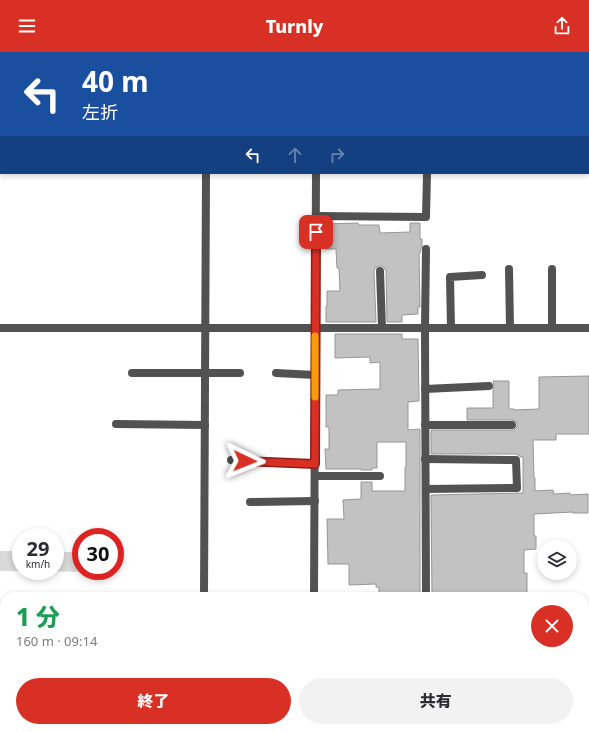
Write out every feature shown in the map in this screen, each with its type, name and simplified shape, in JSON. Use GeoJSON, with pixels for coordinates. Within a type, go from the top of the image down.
{"type":"FeatureCollection","features":[{"type":"Feature","properties":{"kind":"street"},"geometry":{"type":"LineString","coordinates":[[204,592],[206,174]]}},
{"type":"Feature","properties":{"kind":"street"},"geometry":{"type":"LineString","coordinates":[[314,592],[316,174]]}},
{"type":"Feature","properties":{"kind":"street"},"geometry":{"type":"LineString","coordinates":[[316,216],[426,217],[427,174]]}},
{"type":"Feature","properties":{"kind":"street"},"geometry":{"type":"LineString","coordinates":[[426,249],[426,592]]}},
{"type":"Feature","properties":{"kind":"street"},"geometry":{"type":"LineString","coordinates":[[552,269],[552,328]]}},
{"type":"Feature","properties":{"kind":"street"},"geometry":{"type":"LineString","coordinates":[[509,270],[510,328]]}},
{"type":"Feature","properties":{"kind":"street"},"geometry":{"type":"LineString","coordinates":[[380,271],[382,328]]}},
{"type":"Feature","properties":{"kind":"street"},"geometry":{"type":"LineString","coordinates":[[451,328],[450,277],[482,275]]}},
{"type":"Feature","properties":{"kind":"street"},"geometry":{"type":"LineString","coordinates":[[0,328],[589,328]]}},
{"type":"Feature","properties":{"kind":"street"},"geometry":{"type":"LineString","coordinates":[[132,373],[240,373]]}},
{"type":"Feature","properties":{"kind":"street"},"geometry":{"type":"LineString","coordinates":[[276,373],[315,375]]}},
{"type":"Feature","properties":{"kind":"street"},"geometry":{"type":"LineString","coordinates":[[425,388],[489,386]]}},
{"type":"Feature","properties":{"kind":"street"},"geometry":{"type":"LineString","coordinates":[[116,424],[205,425]]}},
{"type":"Feature","properties":{"kind":"street"},"geometry":{"type":"LineString","coordinates":[[425,425],[512,425]]}},
{"type":"Feature","properties":{"kind":"street"},"geometry":{"type":"LineString","coordinates":[[425,459],[516,460],[517,488],[426,489]]}},
{"type":"Feature","properties":{"kind":"street"},"geometry":{"type":"LineString","coordinates":[[231,460],[315,464]]}},
{"type":"Feature","properties":{"kind":"street"},"geometry":{"type":"LineString","coordinates":[[315,476],[380,476]]}},
{"type":"Feature","properties":{"kind":"street"},"geometry":{"type":"LineString","coordinates":[[250,502],[315,501]]}},
{"type":"Feature","properties":{"kind":"shaded area"},"geometry":{"type":"Polygon","coordinates":[[[0,551],[12,551],[12,571],[0,571],[0,551]]]}},
{"type":"Feature","properties":{"kind":"shaded area"},"geometry":{"type":"Polygon","coordinates":[[[64,552],[72,552],[72,572],[64,572],[64,552]]]}},
{"type":"Feature","properties":{"kind":"building"},"geometry":{"type":"Polygon","coordinates":[[[358,223],[359,225],[379,225],[380,233],[410,232],[410,223],[420,223],[420,239],[422,239],[422,245],[419,253],[420,307],[418,307],[418,314],[402,315],[402,322],[387,322],[386,271],[383,266],[379,266],[375,268],[374,271],[376,322],[326,322],[327,291],[340,291],[336,249],[325,249],[325,224],[358,223]]]}},
{"type":"Feature","properties":{"kind":"building"},"geometry":{"type":"Polygon","coordinates":[[[335,334],[402,334],[402,339],[418,339],[419,401],[408,402],[408,430],[420,429],[420,592],[379,592],[379,587],[376,587],[376,584],[349,585],[349,564],[328,564],[327,519],[344,519],[343,500],[361,499],[361,482],[372,482],[372,491],[405,491],[406,467],[406,442],[377,442],[377,468],[372,468],[372,470],[326,469],[325,449],[329,449],[329,427],[326,427],[326,395],[338,395],[338,390],[380,389],[380,362],[370,363],[370,357],[335,358],[335,334]]]}},
{"type":"Feature","properties":{"kind":"building"},"geometry":{"type":"Polygon","coordinates":[[[589,376],[589,434],[556,434],[556,440],[533,440],[535,491],[553,490],[554,494],[570,493],[570,495],[588,494],[588,513],[573,512],[534,514],[534,536],[536,536],[536,549],[524,550],[524,573],[527,573],[527,592],[432,592],[431,495],[523,493],[523,457],[516,454],[431,454],[431,430],[514,430],[517,427],[517,422],[512,420],[467,420],[467,408],[493,408],[493,381],[509,381],[509,409],[539,409],[539,377],[589,376]]]}},
{"type":"Feature","properties":{"kind":"slow traffic"},"geometry":{"type":"LineString","coordinates":[[315,336],[315,397]]}},
{"type":"Feature","properties":{"kind":"route"},"geometry":{"type":"LineString","coordinates":[[245,461],[315,464],[316,232]]}}]}
